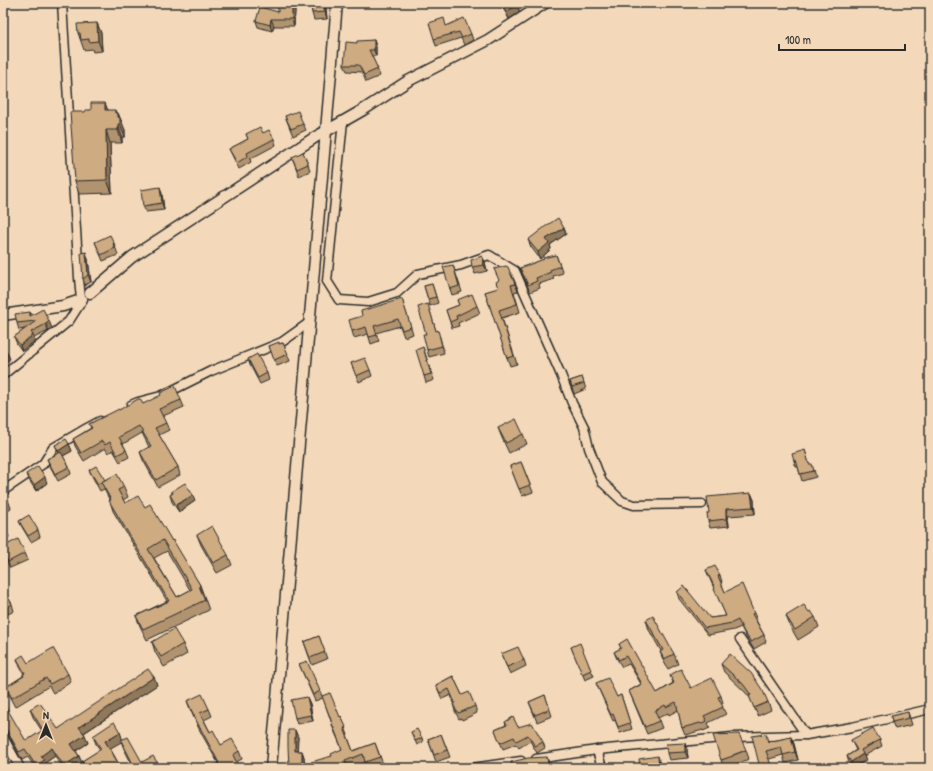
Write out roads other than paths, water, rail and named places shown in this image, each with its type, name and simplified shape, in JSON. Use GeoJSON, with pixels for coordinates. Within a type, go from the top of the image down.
{"type":"FeatureCollection","features":[{"type":"Feature","properties":{"kind":"street"},"geometry":{"type":"LineString","coordinates":[[62,3],[79,278],[86,297]]}},
{"type":"Feature","properties":{"kind":"street"},"geometry":{"type":"LineString","coordinates":[[272,768],[337,3]]}},
{"type":"Feature","properties":{"kind":"street"},"geometry":{"type":"LineString","coordinates":[[3,375],[68,321],[86,297],[132,257],[314,138],[363,110],[408,80],[488,40],[545,3]]}},
{"type":"Feature","properties":{"kind":"street"},"geometry":{"type":"LineString","coordinates":[[343,121],[327,281],[340,300],[368,302],[397,293],[418,274],[461,264],[489,255],[515,271],[572,403],[584,427],[589,448],[602,482],[622,501],[634,505],[702,504]]}},
{"type":"Feature","properties":{"kind":"street"},"geometry":{"type":"LineString","coordinates":[[3,315],[62,306],[86,297]]}},
{"type":"Feature","properties":{"kind":"street"},"geometry":{"type":"LineString","coordinates":[[125,408],[138,402],[161,396],[211,371],[282,342],[310,322]]}},
{"type":"Feature","properties":{"kind":"street"},"geometry":{"type":"LineString","coordinates":[[3,491],[43,464],[53,448],[106,418]]}},
{"type":"Feature","properties":{"kind":"street"},"geometry":{"type":"LineString","coordinates":[[740,639],[806,735]]}},
{"type":"Feature","properties":{"kind":"street"},"geometry":{"type":"LineString","coordinates":[[472,768],[597,750],[732,737],[806,735],[852,727],[930,709]]}},
{"type":"Feature","properties":{"kind":"street"},"geometry":{"type":"LineString","coordinates":[[3,737],[20,768]]}},
{"type":"Feature","properties":{"kind":"street"},"geometry":{"type":"LineString","coordinates":[[597,750],[602,768]]}}]}
